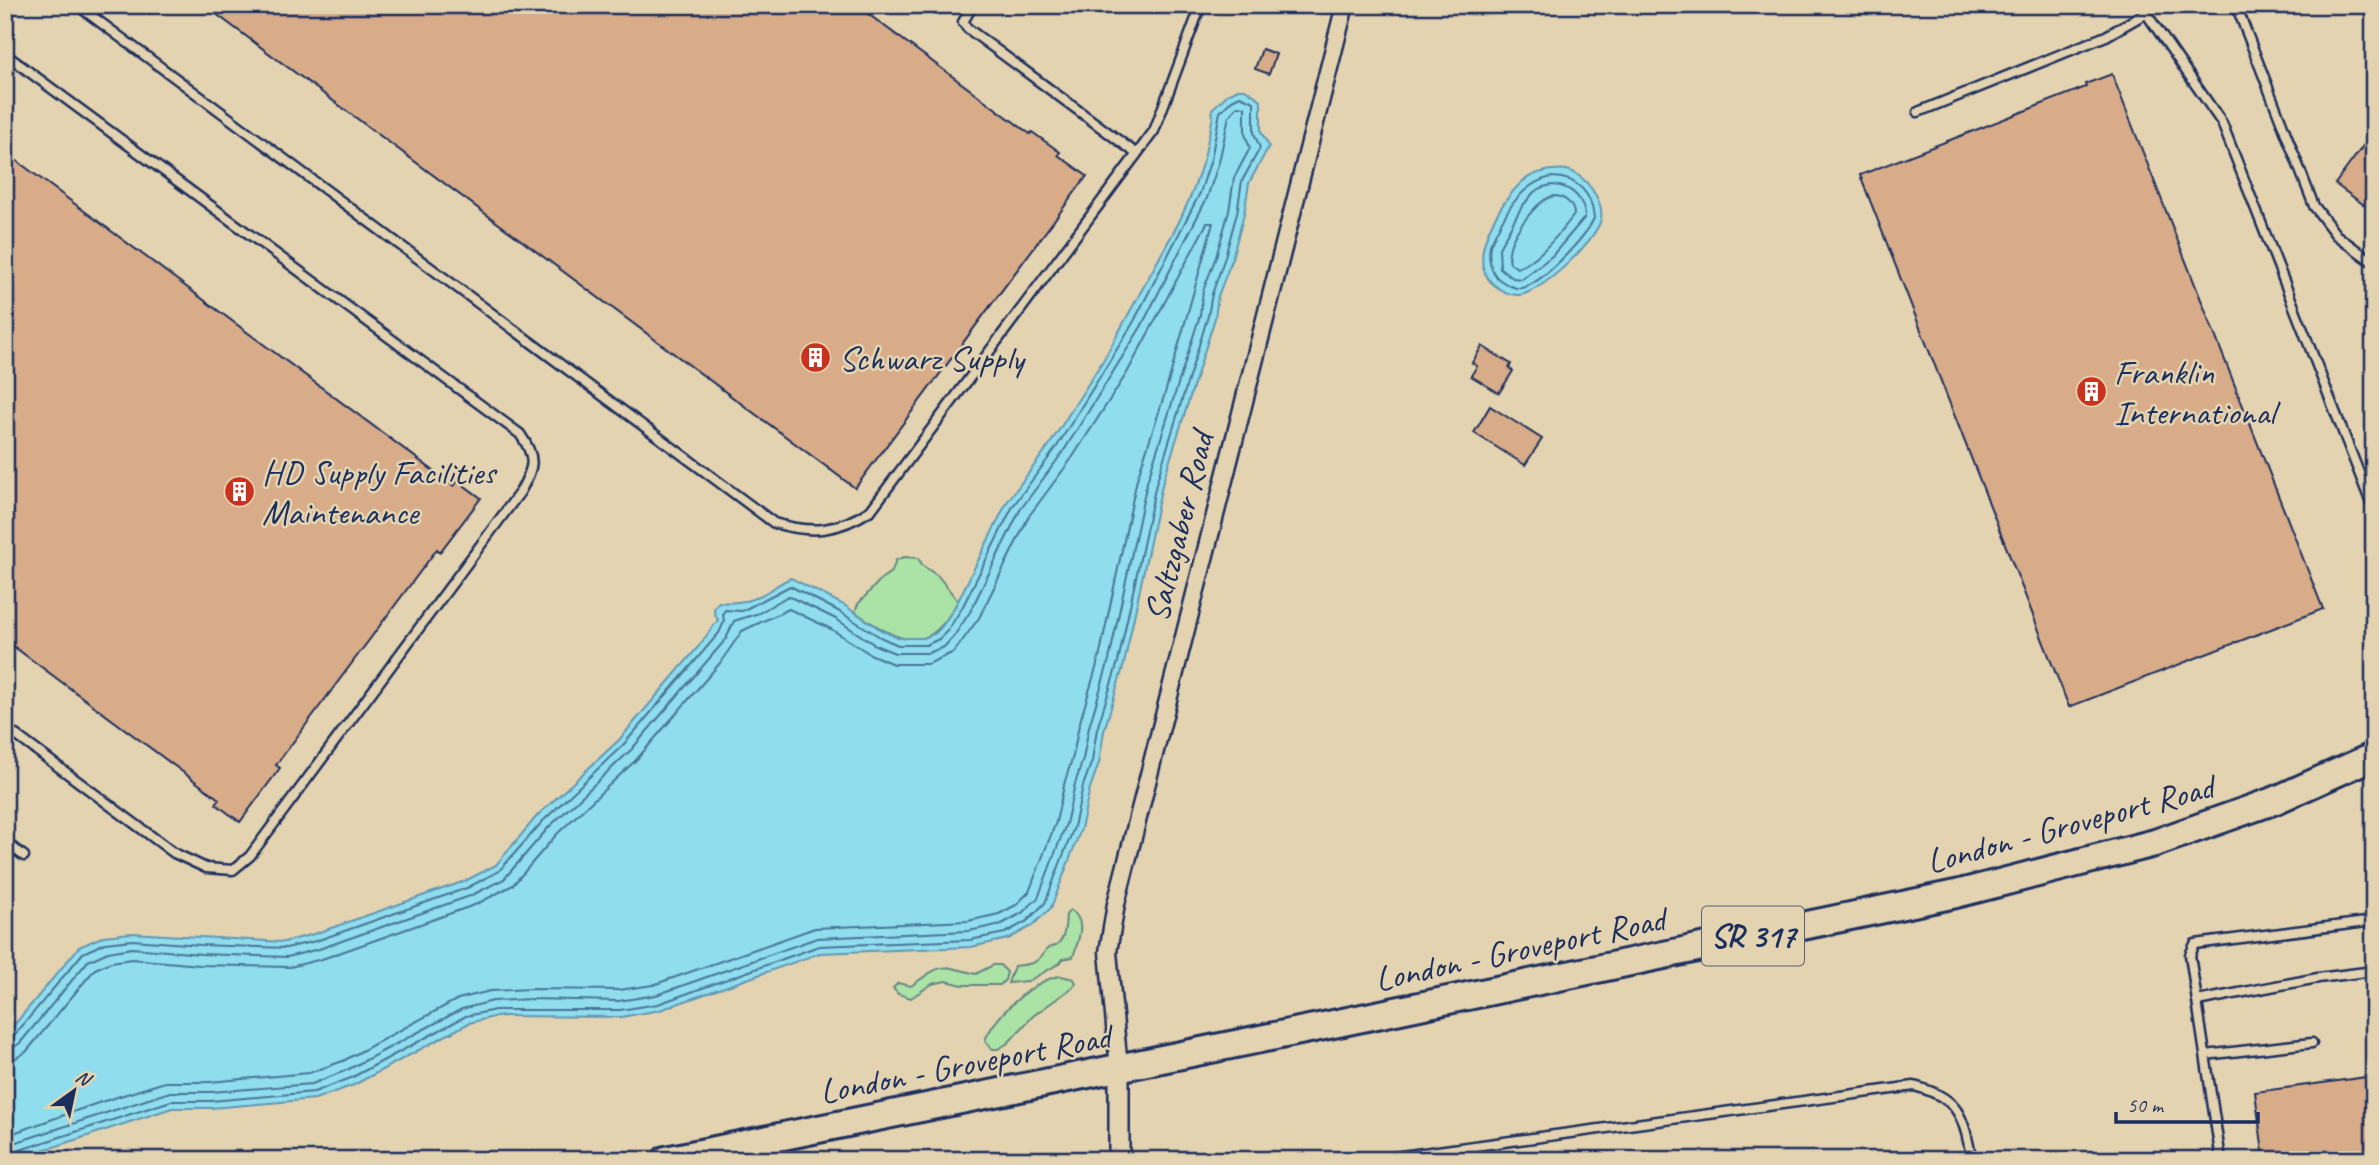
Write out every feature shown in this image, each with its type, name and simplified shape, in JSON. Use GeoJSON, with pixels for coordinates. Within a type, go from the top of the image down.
{"type":"FeatureCollection","features":[{"type":"Feature","properties":{"kind":"main road","name":"London - Groveport Road"},"geometry":{"type":"LineString","coordinates":[[666,1160],[1956,894],[2155,843],[2276,800],[2374,757]]}},
{"type":"Feature","properties":{"kind":"street","name":"Saltzgaber Road"},"geometry":{"type":"LineString","coordinates":[[1119,1068],[1108,952],[1111,929],[1345,5]]}},
{"type":"Feature","properties":{"kind":"street"},"geometry":{"type":"LineString","coordinates":[[1119,1068],[1119,1160]]}},
{"type":"Feature","properties":{"kind":"lane"},"geometry":{"type":"LineString","coordinates":[[77,5],[774,523],[794,529],[817,531],[842,526],[871,510],[1154,131],[1201,5]]}},
{"type":"Feature","properties":{"kind":"lane"},"geometry":{"type":"LineString","coordinates":[[974,5],[963,22],[967,28],[1137,154]]}},
{"type":"Feature","properties":{"kind":"lane"},"geometry":{"type":"LineString","coordinates":[[2236,5],[2314,206],[2336,234],[2374,263]]}},
{"type":"Feature","properties":{"kind":"lane"},"geometry":{"type":"LineString","coordinates":[[1918,112],[2106,36],[2145,9],[2222,123],[2374,511]]}},
{"type":"Feature","properties":{"kind":"lane"},"geometry":{"type":"LineString","coordinates":[[5,54],[520,433],[531,450],[531,472],[520,492],[250,856],[233,870],[206,868],[174,853],[5,727]]}},
{"type":"Feature","properties":{"kind":"lane"},"geometry":{"type":"LineString","coordinates":[[5,842],[24,856]]}},
{"type":"Feature","properties":{"kind":"lane"},"geometry":{"type":"LineString","coordinates":[[2221,1160],[2190,955],[2194,944],[2374,921]]}},
{"type":"Feature","properties":{"kind":"lane"},"geometry":{"type":"LineString","coordinates":[[2197,1001],[2318,978],[2374,971]]}},
{"type":"Feature","properties":{"kind":"lane"},"geometry":{"type":"LineString","coordinates":[[2205,1055],[2312,1043]]}},
{"type":"Feature","properties":{"kind":"lane"},"geometry":{"type":"LineString","coordinates":[[1372,1160],[1914,1086],[1934,1091],[1949,1100],[1962,1117],[1972,1160]]}},
{"type":"Feature","properties":{"kind":"green space"},"geometry":{"type":"Polygon","coordinates":[[[904,557],[918,558],[923,566],[938,576],[958,601],[947,619],[924,638],[912,640],[899,637],[855,612],[858,604],[892,571],[896,560],[904,557]]]}},
{"type":"Feature","properties":{"kind":"green space"},"geometry":{"type":"Polygon","coordinates":[[[1070,910],[1076,914],[1080,925],[1073,957],[1063,959],[1028,981],[1008,983],[1014,966],[1033,963],[1062,939],[1066,915],[1070,910]]]}},
{"type":"Feature","properties":{"kind":"green space"},"geometry":{"type":"Polygon","coordinates":[[[993,965],[1000,965],[1007,972],[1000,985],[963,985],[946,981],[932,984],[911,998],[898,994],[893,988],[898,983],[911,986],[941,968],[976,974],[993,965]]]}},
{"type":"Feature","properties":{"kind":"green space"},"geometry":{"type":"Polygon","coordinates":[[[1061,976],[1074,979],[1076,983],[1033,1016],[1008,1043],[998,1049],[992,1049],[985,1040],[1006,1010],[1039,984],[1061,976]]]}},
{"type":"Feature","properties":{"kind":"water"},"geometry":{"type":"Polygon","coordinates":[[[1245,89],[1261,100],[1261,132],[1269,146],[1249,183],[1244,214],[1231,262],[1218,296],[1215,318],[1162,485],[1124,664],[1104,731],[1099,763],[1090,788],[1081,829],[1051,908],[1032,926],[1008,939],[971,947],[820,953],[660,1010],[621,1017],[497,1016],[469,1023],[354,1085],[315,1099],[211,1108],[172,1108],[5,1160],[5,1036],[79,947],[104,936],[131,933],[284,942],[465,881],[496,865],[537,816],[619,740],[699,646],[718,620],[714,609],[719,602],[733,603],[752,599],[791,578],[844,605],[883,631],[899,638],[924,638],[936,633],[956,605],[1007,502],[1050,444],[1104,359],[1179,222],[1193,191],[1204,158],[1213,116],[1212,109],[1228,94],[1245,89]]]}},
{"type":"Feature","properties":{"kind":"water"},"geometry":{"type":"Polygon","coordinates":[[[1551,170],[1567,170],[1580,177],[1596,197],[1601,219],[1589,240],[1552,277],[1526,293],[1507,293],[1493,284],[1485,273],[1482,260],[1489,231],[1505,202],[1522,182],[1532,175],[1551,170]]]}},
{"type":"Feature","properties":{"kind":"building","name":"Schwarz Supply"},"geometry":{"type":"Polygon","coordinates":[[[204,5],[856,5],[1030,134],[1032,132],[1060,152],[1058,155],[1087,176],[855,488],[204,5]]]}},
{"type":"Feature","properties":{"kind":"building"},"geometry":{"type":"Polygon","coordinates":[[[1262,49],[1276,54],[1269,74],[1255,69],[1262,49]]]}},
{"type":"Feature","properties":{"kind":"building","name":"Franklin International"},"geometry":{"type":"Polygon","coordinates":[[[2112,74],[2323,609],[2069,707],[1860,175],[2086,87],[2085,84],[2112,74]]]}},
{"type":"Feature","properties":{"kind":"building"},"geometry":{"type":"Polygon","coordinates":[[[2374,131],[2374,212],[2335,184],[2374,131]]]}},
{"type":"Feature","properties":{"kind":"building","name":"HD Supply Facilities Maintenance"},"geometry":{"type":"Polygon","coordinates":[[[5,152],[454,486],[458,481],[481,498],[440,552],[437,549],[276,765],[280,768],[240,822],[216,804],[219,799],[5,640],[5,152]]]}},
{"type":"Feature","properties":{"kind":"building"},"geometry":{"type":"Polygon","coordinates":[[[1482,346],[1511,364],[1509,368],[1513,371],[1499,393],[1471,376],[1477,366],[1472,363],[1482,346]]]}},
{"type":"Feature","properties":{"kind":"building"},"geometry":{"type":"Polygon","coordinates":[[[1490,406],[1542,439],[1525,465],[1474,433],[1490,406]]]}},
{"type":"Feature","properties":{"kind":"building"},"geometry":{"type":"Polygon","coordinates":[[[2374,1076],[2374,1160],[2264,1160],[2255,1092],[2374,1076]]]}},
{"type":"Feature","properties":{"kind":"place","name":"Schwarz Supply"},"geometry":{"type":"Point","coordinates":[816,358]}},
{"type":"Feature","properties":{"kind":"place","name":"Franklin International"},"geometry":{"type":"Point","coordinates":[2091,392]}},
{"type":"Feature","properties":{"kind":"place","name":"HD Supply Facilities Maintenance"},"geometry":{"type":"Point","coordinates":[239,492]}}]}
